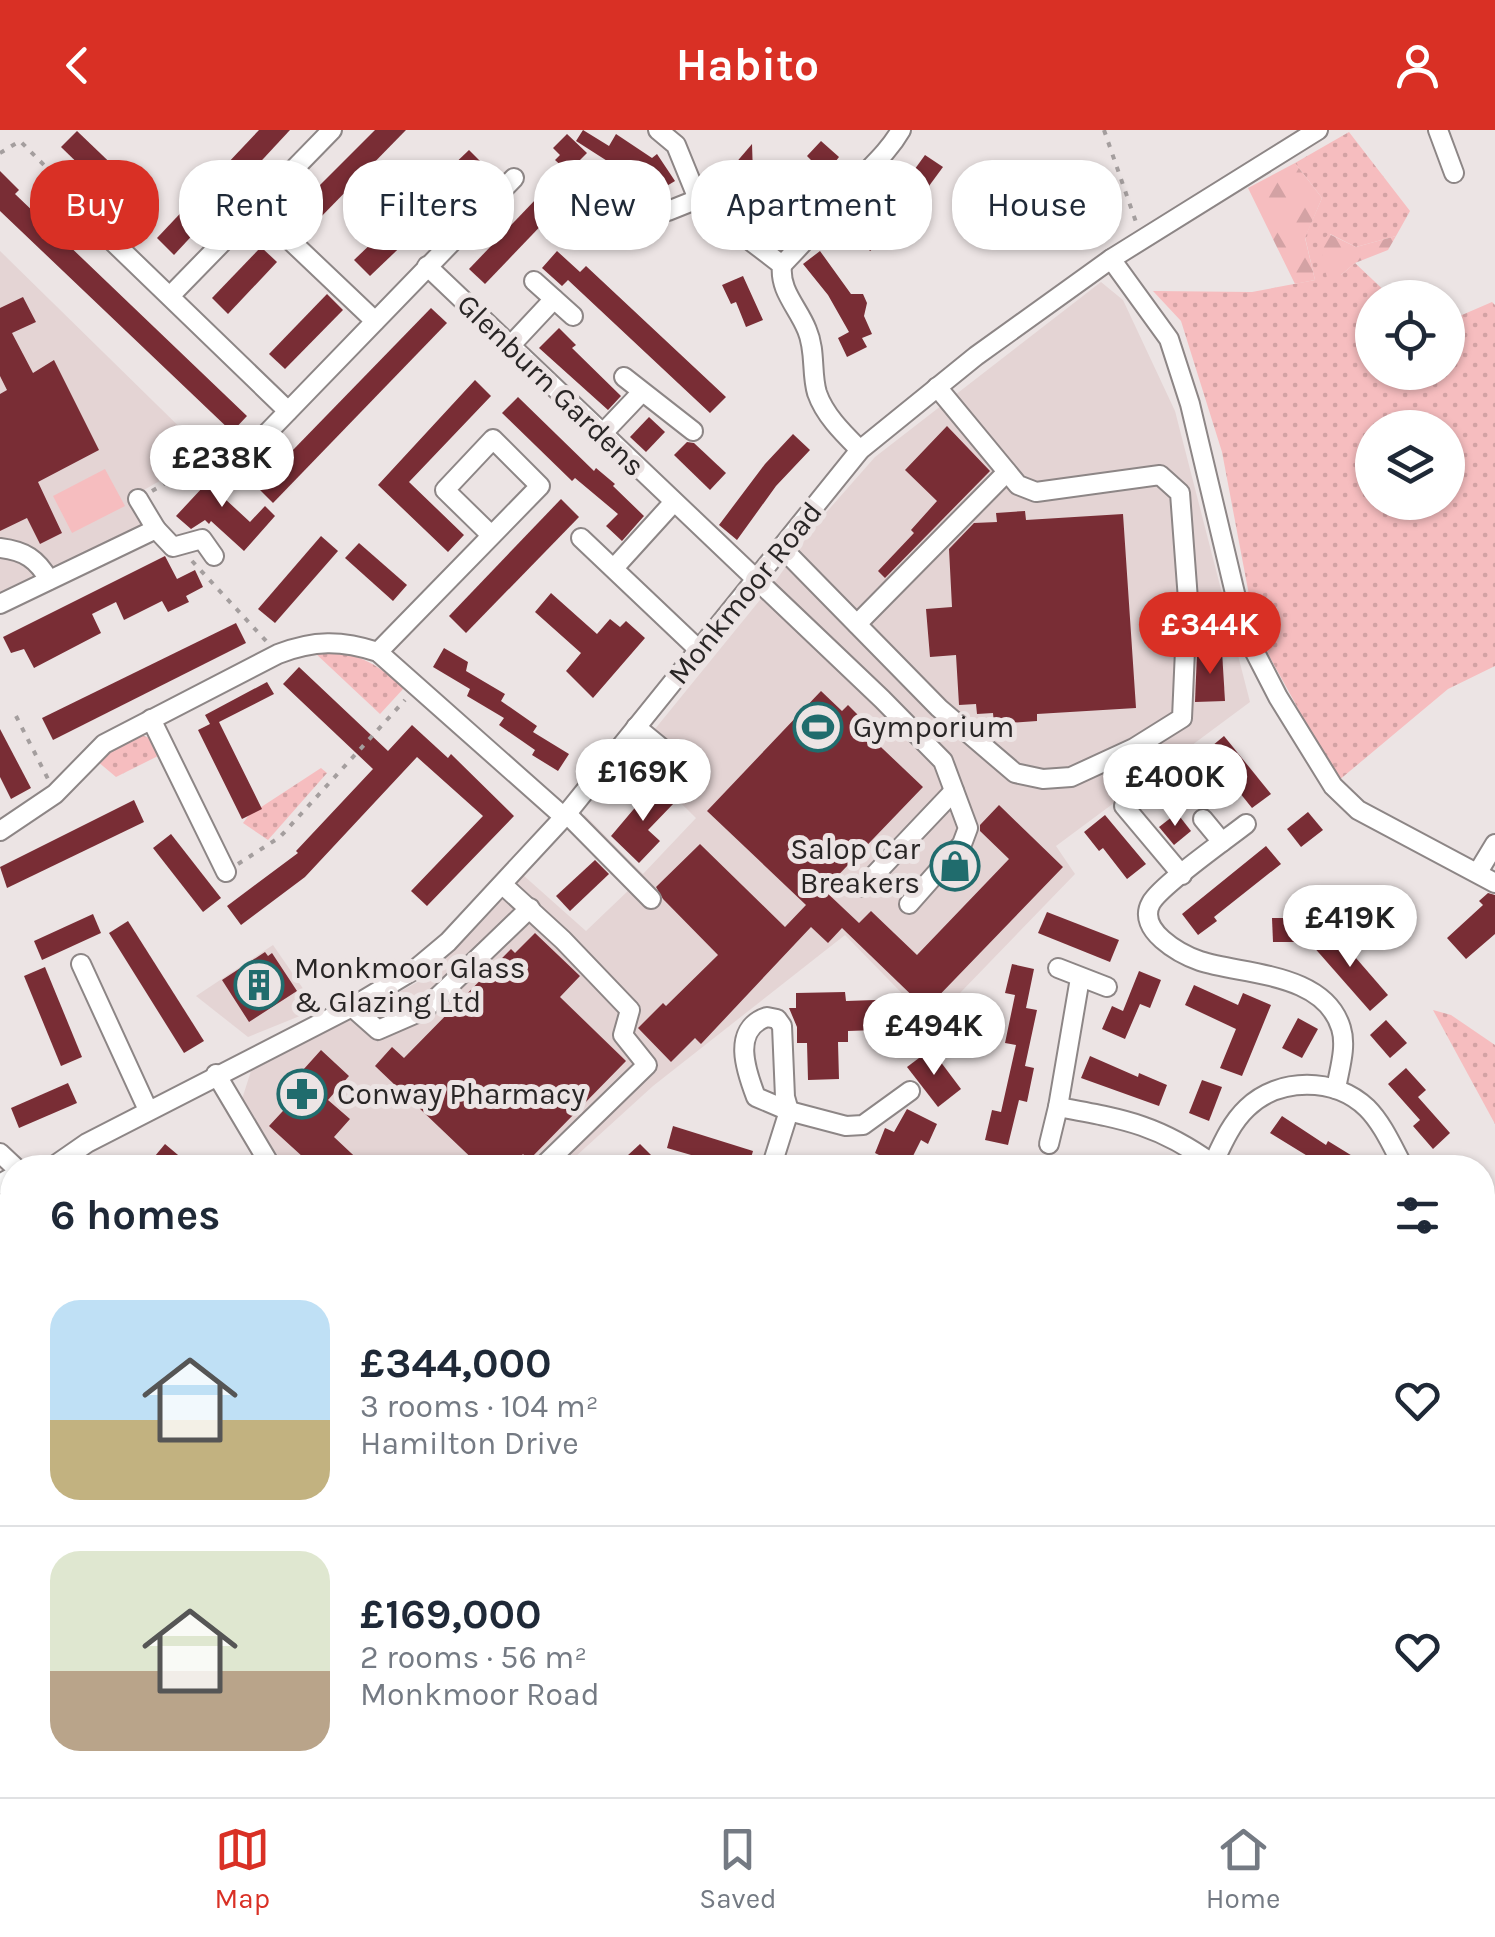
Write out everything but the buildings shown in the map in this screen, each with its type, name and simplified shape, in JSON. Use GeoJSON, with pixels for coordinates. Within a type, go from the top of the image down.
{"type":"FeatureCollection","features":[{"type":"Feature","properties":{"kind":"street"},"geometry":{"type":"LineString","coordinates":[[302,160],[332,130]]}},
{"type":"Feature","properties":{"kind":"street"},"geometry":{"type":"LineString","coordinates":[[658,130],[676,145],[691,182]]}},
{"type":"Feature","properties":{"kind":"street"},"geometry":{"type":"LineString","coordinates":[[860,450],[830,416],[817,392],[812,344],[780,278],[782,265],[878,163],[901,130]]}},
{"type":"Feature","properties":{"kind":"street","name":"Monkmoor Road"},"geometry":{"type":"LineString","coordinates":[[70,1155],[216,1074],[352,1007],[428,960],[565,815],[860,450],[1111,259],[1318,130]]}},
{"type":"Feature","properties":{"kind":"street"},"geometry":{"type":"LineString","coordinates":[[1438,130],[1454,173]]}},
{"type":"Feature","properties":{"kind":"street"},"geometry":{"type":"LineString","coordinates":[[122,250],[288,410]]}},
{"type":"Feature","properties":{"kind":"street"},"geometry":{"type":"LineString","coordinates":[[170,296],[214,250]]}},
{"type":"Feature","properties":{"kind":"street"},"geometry":{"type":"LineString","coordinates":[[301,250],[375,321]]}},
{"type":"Feature","properties":{"kind":"street"},"geometry":{"type":"LineString","coordinates":[[244,466],[288,410],[444,250]]}},
{"type":"Feature","properties":{"kind":"street"},"geometry":{"type":"LineString","coordinates":[[762,250],[782,265]]}},
{"type":"Feature","properties":{"kind":"street"},"geometry":{"type":"LineString","coordinates":[[1111,259],[1170,340],[1190,404],[1244,630],[1278,697],[1332,786],[1358,810],[1495,884]]}},
{"type":"Feature","properties":{"kind":"street","name":"Glenburn Gardens"},"geometry":{"type":"LineString","coordinates":[[428,266],[882,699],[943,762],[968,828],[962,844],[909,904]]}},
{"type":"Feature","properties":{"kind":"street"},"geometry":{"type":"LineString","coordinates":[[534,282],[573,316]]}},
{"type":"Feature","properties":{"kind":"street"},"geometry":{"type":"LineString","coordinates":[[510,346],[554,299]]}},
{"type":"Feature","properties":{"kind":"street"},"geometry":{"type":"LineString","coordinates":[[624,377],[693,431]]}},
{"type":"Feature","properties":{"kind":"street"},"geometry":{"type":"LineString","coordinates":[[938,387],[1018,485],[1036,492],[1160,475],[1172,483],[1180,492],[1189,613]]}},
{"type":"Feature","properties":{"kind":"street"},"geometry":{"type":"LineString","coordinates":[[602,434],[642,392]]}},
{"type":"Feature","properties":{"kind":"street"},"geometry":{"type":"LineString","coordinates":[[378,652],[540,486],[493,439],[445,490],[491,535]]}},
{"type":"Feature","properties":{"kind":"street"},"geometry":{"type":"LineString","coordinates":[[857,624],[1008,472]]}},
{"type":"Feature","properties":{"kind":"street"},"geometry":{"type":"LineString","coordinates":[[138,499],[156,529],[176,547],[202,538],[214,556]]}},
{"type":"Feature","properties":{"kind":"street"},"geometry":{"type":"LineString","coordinates":[[614,568],[673,503]]}},
{"type":"Feature","properties":{"kind":"street"},"geometry":{"type":"LineString","coordinates":[[0,604],[156,529]]}},
{"type":"Feature","properties":{"kind":"street"},"geometry":{"type":"LineString","coordinates":[[581,538],[698,649]]}},
{"type":"Feature","properties":{"kind":"street"},"geometry":{"type":"LineString","coordinates":[[0,548],[37,560],[48,580]]}},
{"type":"Feature","properties":{"kind":"street"},"geometry":{"type":"LineString","coordinates":[[782,548],[939,708],[1015,773],[1043,779],[1071,777],[1134,748],[1182,718],[1185,650]]}},
{"type":"Feature","properties":{"kind":"street"},"geometry":{"type":"LineString","coordinates":[[0,831],[55,794],[104,744],[278,654],[326,641],[378,652],[506,768],[565,815],[651,899]]}},
{"type":"Feature","properties":{"kind":"street"},"geometry":{"type":"LineString","coordinates":[[151,719],[226,872]]}},
{"type":"Feature","properties":{"kind":"street"},"geometry":{"type":"LineString","coordinates":[[636,727],[664,750]]}},
{"type":"Feature","properties":{"kind":"street"},"geometry":{"type":"LineString","coordinates":[[862,888],[954,791]]}},
{"type":"Feature","properties":{"kind":"street"},"geometry":{"type":"LineString","coordinates":[[1124,806],[1182,876]]}},
{"type":"Feature","properties":{"kind":"street"},"geometry":{"type":"LineString","coordinates":[[1204,818],[1222,842]]}},
{"type":"Feature","properties":{"kind":"street"},"geometry":{"type":"LineString","coordinates":[[1246,824],[1141,907],[1166,943],[1186,955],[1210,964],[1276,977],[1322,1002],[1338,1020],[1344,1040],[1336,1089]]}},
{"type":"Feature","properties":{"kind":"street"},"geometry":{"type":"LineString","coordinates":[[1478,872],[1495,844]]}},
{"type":"Feature","properties":{"kind":"street"},"geometry":{"type":"LineString","coordinates":[[502,885],[530,908],[630,1010],[623,1035],[648,1065],[555,1155]]}},
{"type":"Feature","properties":{"kind":"street"},"geometry":{"type":"LineString","coordinates":[[352,1007],[378,1030],[424,1010],[530,908]]}},
{"type":"Feature","properties":{"kind":"street"},"geometry":{"type":"LineString","coordinates":[[81,964],[148,1110]]}},
{"type":"Feature","properties":{"kind":"street"},"geometry":{"type":"LineString","coordinates":[[1058,968],[1107,987]]}},
{"type":"Feature","properties":{"kind":"street"},"geometry":{"type":"LineString","coordinates":[[1049,1144],[1080,978]]}},
{"type":"Feature","properties":{"kind":"street"},"geometry":{"type":"LineString","coordinates":[[774,1155],[789,1111],[782,1026],[778,1019],[756,1020],[744,1042],[745,1069],[756,1097],[789,1111],[846,1126],[863,1125],[910,1091]]}},
{"type":"Feature","properties":{"kind":"street"},"geometry":{"type":"LineString","coordinates":[[216,1074],[264,1155]]}},
{"type":"Feature","properties":{"kind":"street"},"geometry":{"type":"LineString","coordinates":[[1218,1155],[1235,1122],[1261,1097],[1296,1085],[1317,1084],[1336,1089],[1364,1105],[1396,1155]]}},
{"type":"Feature","properties":{"kind":"street"},"geometry":{"type":"LineString","coordinates":[[1058,1108],[1146,1125],[1198,1155]]}},
{"type":"Feature","properties":{"kind":"street"},"geometry":{"type":"LineString","coordinates":[[83,1155],[87,1143]]}},
{"type":"Feature","properties":{"kind":"path"},"geometry":{"type":"LineString","coordinates":[[20,142],[22,130]]}},
{"type":"Feature","properties":{"kind":"path"},"geometry":{"type":"LineString","coordinates":[[1104,130],[1138,227],[1146,236]]}},
{"type":"Feature","properties":{"kind":"path"},"geometry":{"type":"LineString","coordinates":[[0,152],[20,142]]}},
{"type":"Feature","properties":{"kind":"path"},"geometry":{"type":"LineString","coordinates":[[20,142],[40,160]]}},
{"type":"Feature","properties":{"kind":"path"},"geometry":{"type":"LineString","coordinates":[[138,499],[218,451],[223,456],[228,451],[244,466]]}},
{"type":"Feature","properties":{"kind":"path"},"geometry":{"type":"LineString","coordinates":[[176,547],[278,654]]}},
{"type":"Feature","properties":{"kind":"path"},"geometry":{"type":"LineString","coordinates":[[226,872],[280,837],[419,686]]}},
{"type":"Feature","properties":{"kind":"path"},"geometry":{"type":"LineString","coordinates":[[16,716],[55,794]]}},
{"type":"Feature","properties":{"kind":"shaded area"},"geometry":{"type":"Polygon","coordinates":[[[0,251],[207,454],[128,499],[145,525],[0,592],[0,251]]]}},
{"type":"Feature","properties":{"kind":"shaded area"},"geometry":{"type":"Polygon","coordinates":[[[1101,282],[1123,300],[1175,411],[1250,702],[1056,846],[1075,874],[931,1023],[845,935],[653,1086],[577,1155],[277,1155],[242,1099],[251,1071],[427,977],[523,875],[586,931],[631,888],[567,829],[585,815],[643,874],[696,818],[633,756],[777,579],[816,524],[875,457],[1101,282]]]}},
{"type":"Feature","properties":{"kind":"shaded area"},"geometry":{"type":"Polygon","coordinates":[[[273,945],[317,1009],[248,1037],[196,996],[273,945]]]}},
{"type":"Feature","properties":{"kind":"green space"},"geometry":{"type":"Polygon","coordinates":[[[1349,132],[1410,211],[1396,236],[1356,247],[1330,234],[1341,275],[1355,263],[1373,280],[1355,280],[1355,390],[1465,390],[1465,314],[1492,302],[1495,305],[1495,666],[1448,689],[1338,781],[1256,632],[1222,452],[1181,321],[1153,291],[1252,292],[1315,280],[1305,237],[1322,198],[1295,163],[1349,132]]]}},
{"type":"Feature","properties":{"kind":"green space"},"geometry":{"type":"Polygon","coordinates":[[[1295,163],[1322,198],[1305,238],[1315,280],[1295,284],[1248,188],[1295,163]]]}},
{"type":"Feature","properties":{"kind":"green space"},"geometry":{"type":"Polygon","coordinates":[[[1329,234],[1356,247],[1396,236],[1388,250],[1355,263],[1341,275],[1327,278],[1320,242],[1329,234]]]}},
{"type":"Feature","properties":{"kind":"green space"},"geometry":{"type":"Polygon","coordinates":[[[105,469],[125,506],[72,533],[53,496],[105,469]]]}},
{"type":"Feature","properties":{"kind":"green space"},"geometry":{"type":"Polygon","coordinates":[[[314,652],[363,660],[404,688],[380,714],[314,652]]]}},
{"type":"Feature","properties":{"kind":"green space"},"geometry":{"type":"Polygon","coordinates":[[[140,735],[157,740],[164,753],[116,777],[97,761],[121,742],[140,735]]]}},
{"type":"Feature","properties":{"kind":"green space"},"geometry":{"type":"Polygon","coordinates":[[[321,768],[327,773],[268,840],[243,823],[249,815],[321,768]]]}},
{"type":"Feature","properties":{"kind":"green space"},"geometry":{"type":"Polygon","coordinates":[[[1433,1010],[1451,1015],[1495,1045],[1495,1124],[1433,1010]]]}},
{"type":"Feature","properties":{"kind":"place","name":"Gymporium"},"geometry":{"type":"Point","coordinates":[818,727]}},
{"type":"Feature","properties":{"kind":"place","name":"Salop Car Breakers"},"geometry":{"type":"Point","coordinates":[955,866]}},
{"type":"Feature","properties":{"kind":"place","name":"Monkmoor Glass & Glazing Ltd"},"geometry":{"type":"Point","coordinates":[259,985]}},
{"type":"Feature","properties":{"kind":"place","name":"Conway Pharmacy"},"geometry":{"type":"Point","coordinates":[302,1094]}}]}
